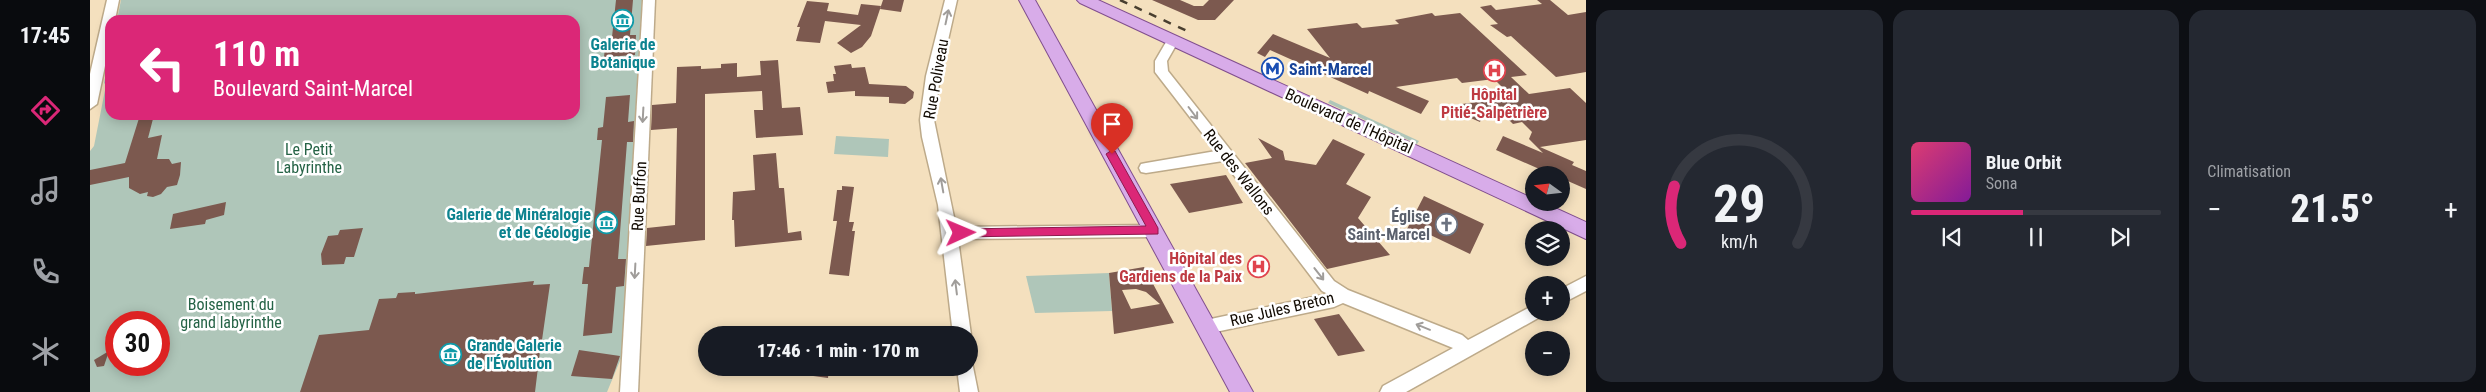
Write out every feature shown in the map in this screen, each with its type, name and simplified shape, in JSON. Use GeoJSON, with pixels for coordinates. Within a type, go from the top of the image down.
{"type":"FeatureCollection","features":[{"type":"Feature","properties":{"kind":"main road"},"geometry":{"type":"LineString","coordinates":[[1027,0],[1242,392]]}},
{"type":"Feature","properties":{"kind":"main road","name":"Boulevard de l'Hôpital"},"geometry":{"type":"LineString","coordinates":[[1085,0],[1586,231]]}},
{"type":"Feature","properties":{"kind":"street"},"geometry":{"type":"LineString","coordinates":[[110,15],[113,0]]}},
{"type":"Feature","properties":{"kind":"street","name":"Rue Buffon"},"geometry":{"type":"LineString","coordinates":[[629,392],[649,0]]}},
{"type":"Feature","properties":{"kind":"street","name":"Rue Poliveau"},"geometry":{"type":"LineString","coordinates":[[951,0],[927,121],[930,145],[940,172],[951,233],[961,326]]}},
{"type":"Feature","properties":{"kind":"street"},"geometry":{"type":"LineString","coordinates":[[90,104],[105,36]]}},
{"type":"Feature","properties":{"kind":"street","name":"Rue des Wallons"},"geometry":{"type":"LineString","coordinates":[[1173,40],[1161,62],[1162,72],[1328,286],[1333,291],[1342,295]]}},
{"type":"Feature","properties":{"kind":"street"},"geometry":{"type":"LineString","coordinates":[[1146,168],[1226,155]]}},
{"type":"Feature","properties":{"kind":"street"},"geometry":{"type":"LineString","coordinates":[[951,233],[1154,231]]}},
{"type":"Feature","properties":{"kind":"street"},"geometry":{"type":"LineString","coordinates":[[1570,292],[1586,283]]}},
{"type":"Feature","properties":{"kind":"street","name":"Rue Jules Breton"},"geometry":{"type":"LineString","coordinates":[[1206,326],[1334,300],[1342,295],[1456,340],[1466,349]]}},
{"type":"Feature","properties":{"kind":"street"},"geometry":{"type":"LineString","coordinates":[[1389,392],[1525,317]]}},
{"type":"Feature","properties":{"kind":"street"},"geometry":{"type":"LineString","coordinates":[[967,376],[969,392]]}},
{"type":"Feature","properties":{"kind":"green space"},"geometry":{"type":"Polygon","coordinates":[[[121,0],[642,0],[622,356],[607,392],[90,392],[90,151],[94,146],[105,90],[105,120],[580,120],[580,15],[118,15],[121,0]]]}},
{"type":"Feature","properties":{"kind":"green space"},"geometry":{"type":"Polygon","coordinates":[[[1330,100],[1419,141],[1417,144],[1328,103],[1330,100]]]}},
{"type":"Feature","properties":{"kind":"green space"},"geometry":{"type":"Polygon","coordinates":[[[836,136],[889,139],[888,157],[834,154],[836,136]]]}},
{"type":"Feature","properties":{"kind":"green space"},"geometry":{"type":"Polygon","coordinates":[[[1109,273],[1112,311],[1035,313],[1026,276],[1109,273]]]}},
{"type":"Feature","properties":{"kind":"building","name":"Galerie de Botanique"},"geometry":{"type":"Polygon","coordinates":[[[616,0],[633,0],[630,35],[636,35],[635,55],[604,57],[606,37],[612,37],[616,0]]]}},
{"type":"Feature","properties":{"kind":"building"},"geometry":{"type":"Polygon","coordinates":[[[883,0],[904,0],[901,12],[880,9],[883,0]]]}},
{"type":"Feature","properties":{"kind":"building"},"geometry":{"type":"Polygon","coordinates":[[[1152,0],[1180,0],[1194,6],[1203,6],[1209,0],[1234,0],[1215,20],[1198,20],[1152,0]]]}},
{"type":"Feature","properties":{"kind":"building"},"geometry":{"type":"Polygon","coordinates":[[[1537,0],[1550,0],[1568,15],[1586,12],[1586,72],[1556,77],[1511,36],[1507,37],[1490,25],[1498,24],[1480,7],[1491,5],[1496,10],[1542,4],[1537,0]]]}},
{"type":"Feature","properties":{"kind":"building"},"geometry":{"type":"Polygon","coordinates":[[[807,1],[829,3],[827,11],[858,15],[861,4],[881,6],[871,36],[862,47],[851,53],[837,43],[861,25],[825,21],[820,43],[796,41],[800,27],[797,27],[807,1]]]}},
{"type":"Feature","properties":{"kind":"building"},"geometry":{"type":"Polygon","coordinates":[[[1432,13],[1435,16],[1460,13],[1527,75],[1511,77],[1529,94],[1570,88],[1586,103],[1586,140],[1540,147],[1574,162],[1572,165],[1586,171],[1586,189],[1570,182],[1570,166],[1532,166],[1496,150],[1503,136],[1543,153],[1529,139],[1532,132],[1522,122],[1513,124],[1505,116],[1481,119],[1480,122],[1459,113],[1462,104],[1512,97],[1494,79],[1462,83],[1457,78],[1396,87],[1429,101],[1421,114],[1369,91],[1368,94],[1270,50],[1265,57],[1257,53],[1273,34],[1330,58],[1307,29],[1357,23],[1362,28],[1399,24],[1395,20],[1432,13]]]}},
{"type":"Feature","properties":{"kind":"building"},"geometry":{"type":"Polygon","coordinates":[[[778,60],[782,108],[800,107],[803,135],[756,138],[754,110],[763,110],[762,91],[705,94],[705,240],[646,246],[647,228],[675,225],[677,128],[651,130],[652,105],[676,103],[677,67],[701,66],[701,69],[721,68],[721,64],[737,63],[737,77],[761,75],[760,61],[778,60]]]}},
{"type":"Feature","properties":{"kind":"building"},"geometry":{"type":"Polygon","coordinates":[[[851,64],[852,68],[865,67],[869,84],[906,86],[914,92],[913,98],[905,104],[889,103],[889,97],[855,96],[855,91],[828,93],[826,82],[834,81],[833,74],[836,74],[834,66],[851,64]]]}},
{"type":"Feature","properties":{"kind":"building","name":"Galerie de Minéralogie et de Géologie"},"geometry":{"type":"Polygon","coordinates":[[[630,95],[628,122],[634,121],[633,142],[627,142],[618,259],[626,259],[624,286],[616,287],[612,333],[583,336],[588,284],[582,284],[584,267],[589,267],[602,140],[597,140],[598,128],[603,127],[606,97],[630,95]]]}},
{"type":"Feature","properties":{"kind":"building"},"geometry":{"type":"Polygon","coordinates":[[[138,120],[153,120],[148,138],[162,135],[157,159],[169,159],[172,164],[181,162],[177,185],[167,187],[161,194],[153,197],[147,196],[148,192],[140,194],[129,188],[129,177],[90,185],[90,170],[125,163],[138,120]]]}},
{"type":"Feature","properties":{"kind":"building"},"geometry":{"type":"Polygon","coordinates":[[[1258,138],[1283,151],[1285,160],[1316,165],[1333,139],[1365,154],[1346,184],[1371,197],[1358,218],[1390,255],[1327,269],[1245,163],[1272,158],[1258,138]]]}},
{"type":"Feature","properties":{"kind":"building"},"geometry":{"type":"Polygon","coordinates":[[[776,153],[779,188],[784,188],[788,233],[801,231],[802,240],[735,247],[734,220],[732,220],[733,192],[755,190],[753,155],[776,153]]]}},
{"type":"Feature","properties":{"kind":"building"},"geometry":{"type":"Polygon","coordinates":[[[1226,175],[1243,203],[1189,213],[1170,184],[1226,175]]]}},
{"type":"Feature","properties":{"kind":"building"},"geometry":{"type":"Polygon","coordinates":[[[842,186],[854,187],[849,222],[854,222],[852,231],[855,231],[849,276],[829,274],[837,221],[833,221],[837,190],[842,190],[842,186]]]}},
{"type":"Feature","properties":{"kind":"building","name":"Église Saint-Marcel"},"geometry":{"type":"Polygon","coordinates":[[[1424,196],[1484,224],[1470,254],[1422,231],[1420,235],[1407,229],[1424,196]]]}},
{"type":"Feature","properties":{"kind":"building"},"geometry":{"type":"Polygon","coordinates":[[[226,202],[224,215],[206,220],[205,224],[170,229],[173,214],[226,202]]]}},
{"type":"Feature","properties":{"kind":"building"},"geometry":{"type":"Polygon","coordinates":[[[363,228],[354,257],[346,257],[344,264],[322,265],[321,254],[328,236],[338,235],[340,230],[363,228]]]}},
{"type":"Feature","properties":{"kind":"building"},"geometry":{"type":"Polygon","coordinates":[[[1144,267],[1174,323],[1114,334],[1109,273],[1144,267]],[[1136,289],[1122,290],[1131,309],[1160,304],[1146,292],[1136,289]]]}},
{"type":"Feature","properties":{"kind":"building","name":"Grande Galerie de l'Évolution"},"geometry":{"type":"Polygon","coordinates":[[[534,281],[533,285],[550,284],[542,340],[534,341],[541,343],[535,392],[300,392],[319,335],[369,330],[379,299],[396,298],[398,293],[415,292],[415,294],[534,281]]]}},
{"type":"Feature","properties":{"kind":"building"},"geometry":{"type":"Polygon","coordinates":[[[1339,314],[1365,351],[1338,356],[1314,319],[1339,314]]]}},
{"type":"Feature","properties":{"kind":"building"},"geometry":{"type":"Polygon","coordinates":[[[579,350],[620,356],[612,379],[571,376],[579,350]]]}},
{"type":"Feature","properties":{"kind":"building"},"geometry":{"type":"Polygon","coordinates":[[[105,353],[104,366],[97,367],[94,360],[105,353]]]}},
{"type":"Feature","properties":{"kind":"railway"},"geometry":{"type":"LineString","coordinates":[[1120,0],[1187,31]]}},
{"type":"Feature","properties":{"kind":"place","name":"Galerie de Botanique"},"geometry":{"type":"Point","coordinates":[623,20]}},
{"type":"Feature","properties":{"kind":"place","name":"Saint-Marcel"},"geometry":{"type":"Point","coordinates":[1273,69]}},
{"type":"Feature","properties":{"kind":"place","name":"Hôpital Pitié-Salpêtrière"},"geometry":{"type":"Point","coordinates":[1494,70]}},
{"type":"Feature","properties":{"kind":"place","name":"Galerie de Minéralogie et de Géologie"},"geometry":{"type":"Point","coordinates":[607,223]}},
{"type":"Feature","properties":{"kind":"place","name":"Église Saint-Marcel"},"geometry":{"type":"Point","coordinates":[1446,225]}},
{"type":"Feature","properties":{"kind":"place","name":"Hôpital des Gardiens de la Paix"},"geometry":{"type":"Point","coordinates":[1258,267]}},
{"type":"Feature","properties":{"kind":"place","name":"Grande Galerie de l'Évolution"},"geometry":{"type":"Point","coordinates":[451,354]}},
{"type":"Feature","properties":{"kind":"route"},"geometry":{"type":"LineString","coordinates":[[961,233],[1154,231],[1112,154]]}},
{"type":"Feature","properties":{"kind":"park label","name":"Le Petit Labyrinthe"},"geometry":{"type":"Point","coordinates":[309,158]}},
{"type":"Feature","properties":{"kind":"park label","name":"Boisement du grand labyrinthe"},"geometry":{"type":"Point","coordinates":[231,313]}}]}
